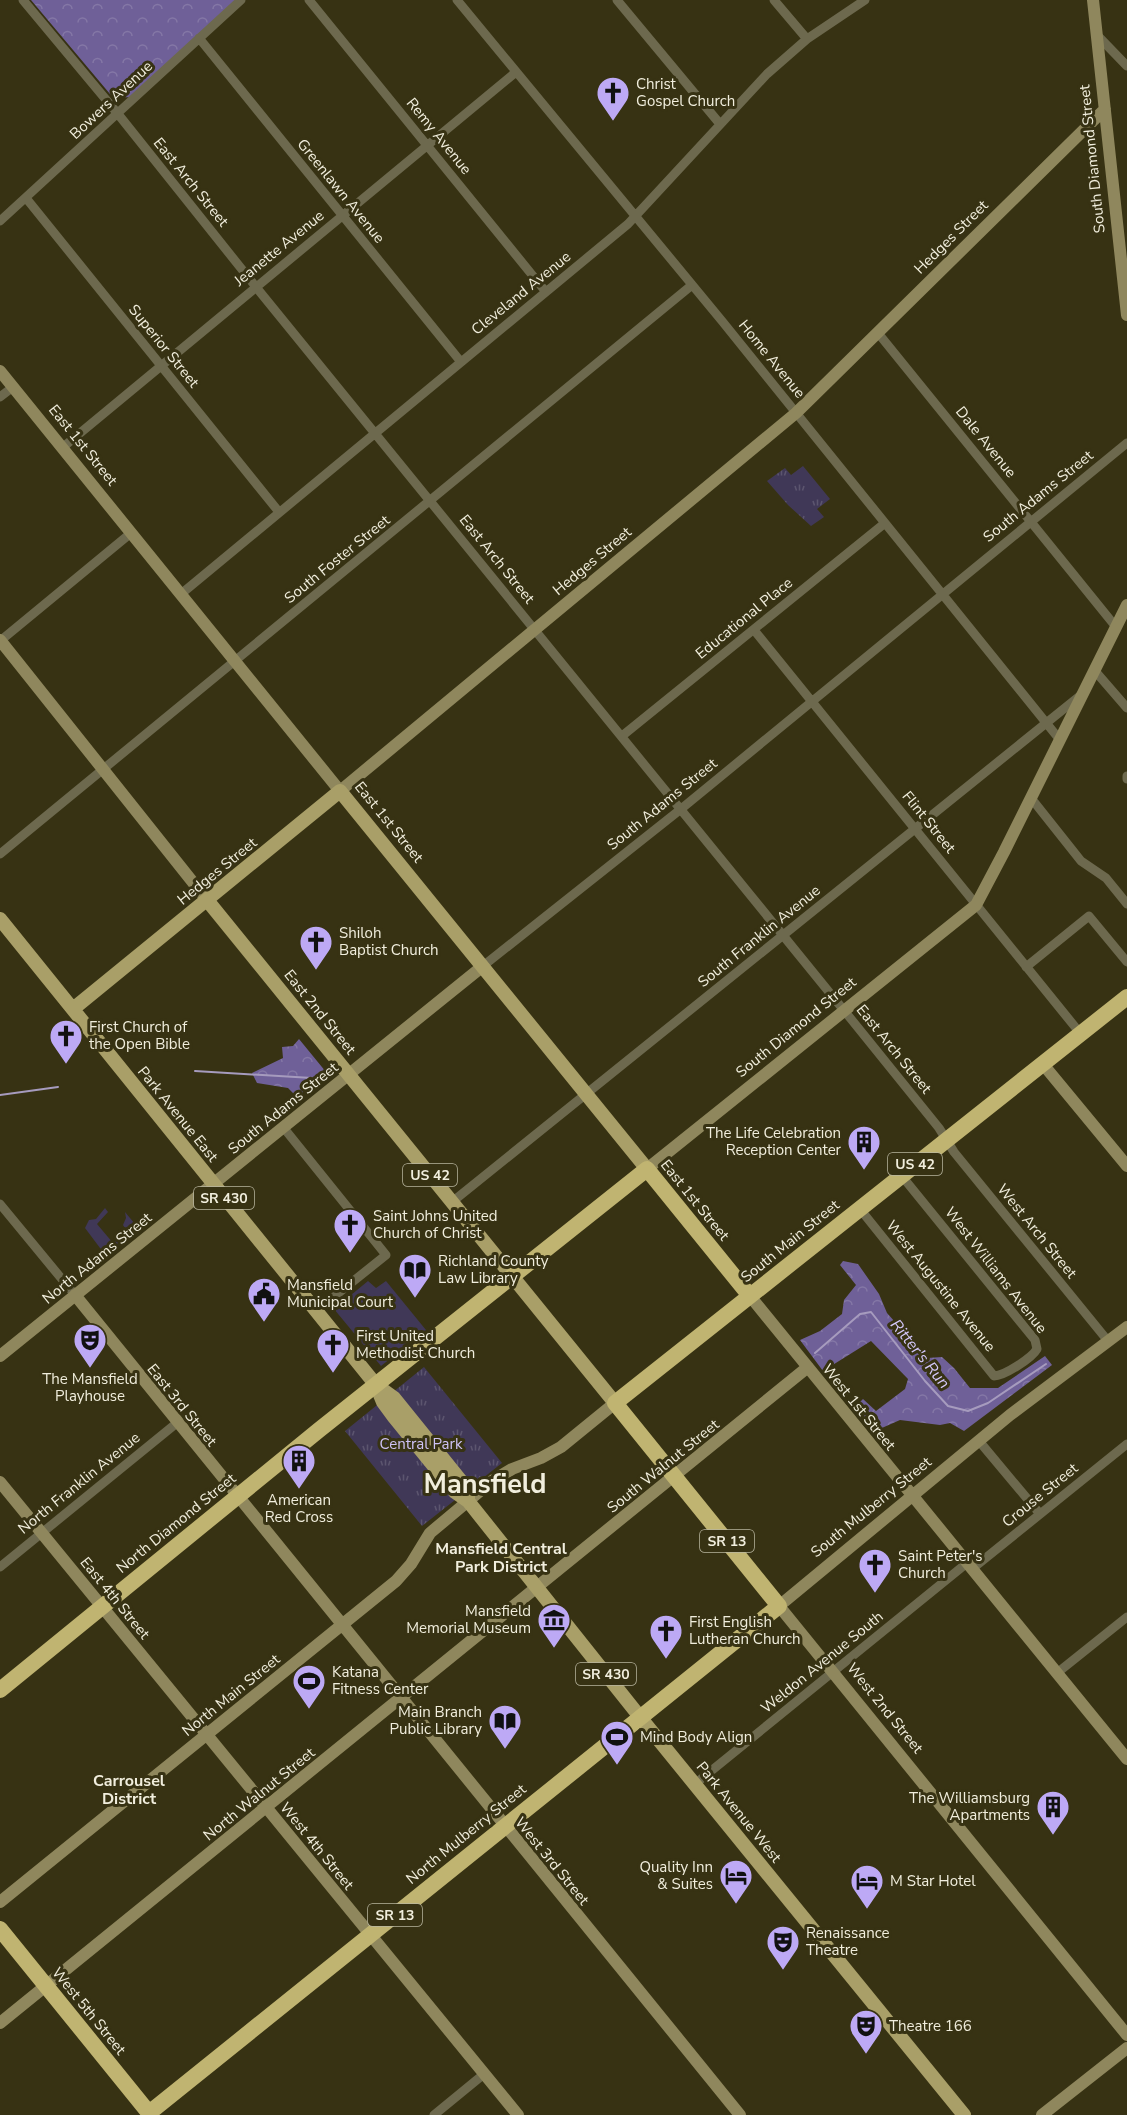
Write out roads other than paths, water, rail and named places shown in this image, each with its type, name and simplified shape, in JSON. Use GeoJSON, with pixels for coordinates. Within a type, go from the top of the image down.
{"type":"FeatureCollection","features":[{"type":"Feature","properties":{"kind":"highway","name":"South Main Street"},"geometry":{"type":"LineString","coordinates":[[615,1403],[1127,997]]}},
{"type":"Feature","properties":{"kind":"highway","name":"South Diamond Street"},"geometry":{"type":"LineString","coordinates":[[376,1385],[647,1169]]}},
{"type":"Feature","properties":{"kind":"highway","name":"East 1st Street"},"geometry":{"type":"LineString","coordinates":[[647,1169],[750,1296]]}},
{"type":"Feature","properties":{"kind":"highway","name":"North Diamond Street"},"geometry":{"type":"LineString","coordinates":[[0,1690],[376,1385]]}},
{"type":"Feature","properties":{"kind":"highway","name":"West 2nd Street"},"geometry":{"type":"LineString","coordinates":[[615,1403],[779,1606]]}},
{"type":"Feature","properties":{"kind":"highway","name":"South Mulberry Street"},"geometry":{"type":"LineString","coordinates":[[640,1717],[779,1606]]}},
{"type":"Feature","properties":{"kind":"highway","name":"North Mulberry Street"},"geometry":{"type":"LineString","coordinates":[[148,2114],[640,1717]]}},
{"type":"Feature","properties":{"kind":"highway","name":"West 5th Street"},"geometry":{"type":"LineString","coordinates":[[0,1929],[148,2114]]}},
{"type":"Feature","properties":{"kind":"main road","name":"Hedges Street"},"geometry":{"type":"LineString","coordinates":[[73,1010],[340,790]]}},
{"type":"Feature","properties":{"kind":"main road","name":"East 1st Street"},"geometry":{"type":"LineString","coordinates":[[340,790],[647,1169]]}},
{"type":"Feature","properties":{"kind":"main road","name":"East 2nd Street"},"geometry":{"type":"LineString","coordinates":[[207,900],[615,1403]]}},
{"type":"Feature","properties":{"kind":"main road","name":"Park Avenue East"},"geometry":{"type":"LineString","coordinates":[[0,919],[376,1385],[383,1402],[394,1417],[455,1492],[468,1501]]}},
{"type":"Feature","properties":{"kind":"main road","name":"Park Avenue West"},"geometry":{"type":"LineString","coordinates":[[468,1501],[640,1717],[964,2115]]}},
{"type":"Feature","properties":{"kind":"street","name":"East Arch Street"},"geometry":{"type":"LineString","coordinates":[[23,0],[536,629],[946,1139]]}},
{"type":"Feature","properties":{"kind":"street","name":"Bowers Avenue"},"geometry":{"type":"LineString","coordinates":[[0,221],[241,0]]}},
{"type":"Feature","properties":{"kind":"street","name":"Remy Avenue"},"geometry":{"type":"LineString","coordinates":[[309,0],[546,292]]}},
{"type":"Feature","properties":{"kind":"street","name":"Home Avenue"},"geometry":{"type":"LineString","coordinates":[[457,0],[692,285],[1060,740]]}},
{"type":"Feature","properties":{"kind":"street"},"geometry":{"type":"LineString","coordinates":[[617,0],[720,124]]}},
{"type":"Feature","properties":{"kind":"street"},"geometry":{"type":"LineString","coordinates":[[774,0],[807,39]]}},
{"type":"Feature","properties":{"kind":"street","name":"Cleveland Avenue"},"geometry":{"type":"LineString","coordinates":[[181,594],[628,224],[767,74],[807,39],[865,0]]}},
{"type":"Feature","properties":{"kind":"street","name":"South Diamond Street"},"geometry":{"type":"LineString","coordinates":[[1093,0],[1127,315]]}},
{"type":"Feature","properties":{"kind":"street"},"geometry":{"type":"LineString","coordinates":[[1097,35],[1127,66]]}},
{"type":"Feature","properties":{"kind":"street","name":"Greenlawn Avenue"},"geometry":{"type":"LineString","coordinates":[[199,38],[461,362]]}},
{"type":"Feature","properties":{"kind":"street","name":"Jeanette Avenue"},"geometry":{"type":"LineString","coordinates":[[62,448],[516,72]]}},
{"type":"Feature","properties":{"kind":"street","name":"Hedges Street"},"geometry":{"type":"LineString","coordinates":[[340,790],[796,413],[1105,109]]}},
{"type":"Feature","properties":{"kind":"street","name":"Superior Street"},"geometry":{"type":"LineString","coordinates":[[26,198],[279,512]]}},
{"type":"Feature","properties":{"kind":"street","name":"South Foster Street"},"geometry":{"type":"LineString","coordinates":[[0,854],[692,285]]}},
{"type":"Feature","properties":{"kind":"street","name":"Dale Avenue"},"geometry":{"type":"LineString","coordinates":[[879,333],[1116,627]]}},
{"type":"Feature","properties":{"kind":"street","name":"East 1st Street"},"geometry":{"type":"LineString","coordinates":[[0,371],[340,790]]}},
{"type":"Feature","properties":{"kind":"street"},"geometry":{"type":"LineString","coordinates":[[0,397],[13,387]]}},
{"type":"Feature","properties":{"kind":"street","name":"South Adams Street"},"geometry":{"type":"LineString","coordinates":[[212,1184],[681,809],[1127,443]]}},
{"type":"Feature","properties":{"kind":"street","name":"Educational Place"},"geometry":{"type":"LineString","coordinates":[[622,736],[885,523]]}},
{"type":"Feature","properties":{"kind":"street"},"geometry":{"type":"LineString","coordinates":[[0,640],[131,533]]}},
{"type":"Feature","properties":{"kind":"street","name":"South Diamond Street"},"geometry":{"type":"LineString","coordinates":[[647,1169],[976,904],[1127,605]]}},
{"type":"Feature","properties":{"kind":"street","name":"Flint Street"},"geometry":{"type":"LineString","coordinates":[[754,630],[1080,1033]]}},
{"type":"Feature","properties":{"kind":"street","name":"East 2nd Street"},"geometry":{"type":"LineString","coordinates":[[0,640],[207,900]]}},
{"type":"Feature","properties":{"kind":"street"},"geometry":{"type":"LineString","coordinates":[[1095,671],[1127,708]]}},
{"type":"Feature","properties":{"kind":"street","name":"South Franklin Avenue"},"geometry":{"type":"LineString","coordinates":[[452,1202],[1084,693]]}},
{"type":"Feature","properties":{"kind":"street"},"geometry":{"type":"LineString","coordinates":[[1031,798],[1081,861],[1106,878],[1127,904]]}},
{"type":"Feature","properties":{"kind":"street"},"geometry":{"type":"LineString","coordinates":[[1026,967],[1089,916],[1127,962]]}},
{"type":"Feature","properties":{"kind":"street"},"geometry":{"type":"LineString","coordinates":[[1042,1063],[1127,1166]]}},
{"type":"Feature","properties":{"kind":"street"},"geometry":{"type":"LineString","coordinates":[[283,1127],[386,1255],[316,1311]]}},
{"type":"Feature","properties":{"kind":"street","name":"West Arch Street"},"geometry":{"type":"LineString","coordinates":[[946,1139],[954,1152],[1108,1341]]}},
{"type":"Feature","properties":{"kind":"street","name":"West Williams Avenue"},"geometry":{"type":"LineString","coordinates":[[902,1175],[1035,1341],[1037,1349],[1034,1355],[1001,1375]]}},
{"type":"Feature","properties":{"kind":"street","name":"North Adams Street"},"geometry":{"type":"LineString","coordinates":[[0,1356],[212,1184]]}},
{"type":"Feature","properties":{"kind":"street","name":"East 3rd Street"},"geometry":{"type":"LineString","coordinates":[[0,1204],[341,1625]]}},
{"type":"Feature","properties":{"kind":"street","name":"West Augustine Avenue"},"geometry":{"type":"LineString","coordinates":[[860,1209],[994,1376],[1001,1375]]}},
{"type":"Feature","properties":{"kind":"street","name":"West 1st Street"},"geometry":{"type":"LineString","coordinates":[[750,1296],[1127,1759]]}},
{"type":"Feature","properties":{"kind":"street","name":"South Mulberry Street"},"geometry":{"type":"LineString","coordinates":[[779,1606],[979,1441],[1127,1327]]}},
{"type":"Feature","properties":{"kind":"street","name":"South Walnut Street"},"geometry":{"type":"LineString","coordinates":[[537,1587],[808,1367]]}},
{"type":"Feature","properties":{"kind":"street","name":"South Main Street"},"geometry":{"type":"LineString","coordinates":[[468,1501],[502,1474],[561,1446],[615,1403]]}},
{"type":"Feature","properties":{"kind":"street","name":"North Franklin Avenue"},"geometry":{"type":"LineString","coordinates":[[0,1568],[178,1422]]}},
{"type":"Feature","properties":{"kind":"street"},"geometry":{"type":"LineString","coordinates":[[979,1441],[1040,1514]]}},
{"type":"Feature","properties":{"kind":"street","name":"Crouse Street"},"geometry":{"type":"LineString","coordinates":[[970,1566],[1040,1514],[1127,1444]]}},
{"type":"Feature","properties":{"kind":"street","name":"East 4th Street"},"geometry":{"type":"LineString","coordinates":[[0,1482],[206,1734]]}},
{"type":"Feature","properties":{"kind":"street","name":"North Main Street"},"geometry":{"type":"LineString","coordinates":[[0,1902],[396,1581],[411,1564],[426,1536],[468,1501]]}},
{"type":"Feature","properties":{"kind":"street","name":"Weldon Avenue South"},"geometry":{"type":"LineString","coordinates":[[695,1784],[833,1672],[970,1566]]}},
{"type":"Feature","properties":{"kind":"street","name":"North Walnut Street"},"geometry":{"type":"LineString","coordinates":[[0,2023],[537,1587]]}},
{"type":"Feature","properties":{"kind":"street","name":"West 2nd Street"},"geometry":{"type":"LineString","coordinates":[[779,1606],[1127,2035]]}},
{"type":"Feature","properties":{"kind":"street"},"geometry":{"type":"LineString","coordinates":[[1057,1673],[1125,1622]]}},
{"type":"Feature","properties":{"kind":"street","name":"West 3rd Street"},"geometry":{"type":"LineString","coordinates":[[341,1625],[740,2115]]}},
{"type":"Feature","properties":{"kind":"street","name":"West 4th Street"},"geometry":{"type":"LineString","coordinates":[[206,1734],[519,2115]]}},
{"type":"Feature","properties":{"kind":"street"},"geometry":{"type":"LineString","coordinates":[[1042,2115],[1127,2048]]}},
{"type":"Feature","properties":{"kind":"street"},"geometry":{"type":"LineString","coordinates":[[434,2115],[484,2074]]}},
{"type":"Feature","properties":{"kind":"waterway"},"geometry":{"type":"LineString","coordinates":[[195,1071],[312,1078]]}},
{"type":"Feature","properties":{"kind":"waterway","name":"Ritter's Run"},"geometry":{"type":"LineString","coordinates":[[0,1095],[58,1087]]}},
{"type":"Feature","properties":{"kind":"waterway","name":"Ritter's Run"},"geometry":{"type":"LineString","coordinates":[[815,1353],[860,1314],[871,1312],[925,1381],[948,1406],[968,1411],[988,1403],[1046,1364]]}},
{"type":"Feature","properties":{"kind":"place","name":"Christ Gospel Church"},"geometry":{"type":"Point","coordinates":[613,122]}},
{"type":"Feature","properties":{"kind":"place","name":"Shiloh Baptist Church"},"geometry":{"type":"Point","coordinates":[316,971]}},
{"type":"Feature","properties":{"kind":"place","name":"First Church of the Open Bible"},"geometry":{"type":"Point","coordinates":[66,1065]}},
{"type":"Feature","properties":{"kind":"place","name":"The Life Celebration Reception Center"},"geometry":{"type":"Point","coordinates":[864,1171]}},
{"type":"Feature","properties":{"kind":"place","name":"Saint Johns United Church of Christ"},"geometry":{"type":"Point","coordinates":[350,1254]}},
{"type":"Feature","properties":{"kind":"place","name":"Richland County Law Library"},"geometry":{"type":"Point","coordinates":[415,1299]}},
{"type":"Feature","properties":{"kind":"place","name":"Mansfield Municipal Court"},"geometry":{"type":"Point","coordinates":[264,1323]}},
{"type":"Feature","properties":{"kind":"place","name":"The Mansfield Playhouse"},"geometry":{"type":"Point","coordinates":[90,1369]}},
{"type":"Feature","properties":{"kind":"place","name":"First United Methodist Church"},"geometry":{"type":"Point","coordinates":[333,1374]}},
{"type":"Feature","properties":{"kind":"place","name":"American Red Cross"},"geometry":{"type":"Point","coordinates":[299,1490]}},
{"type":"Feature","properties":{"kind":"place","name":"Saint Peter's Church"},"geometry":{"type":"Point","coordinates":[875,1594]}},
{"type":"Feature","properties":{"kind":"place","name":"Mansfield Memorial Museum"},"geometry":{"type":"Point","coordinates":[554,1649]}},
{"type":"Feature","properties":{"kind":"place","name":"First English Lutheran Church"},"geometry":{"type":"Point","coordinates":[666,1660]}},
{"type":"Feature","properties":{"kind":"place","name":"Katana Fitness Center"},"geometry":{"type":"Point","coordinates":[309,1710]}},
{"type":"Feature","properties":{"kind":"place","name":"Main Branch Public Library"},"geometry":{"type":"Point","coordinates":[505,1750]}},
{"type":"Feature","properties":{"kind":"place","name":"Mind Body Align"},"geometry":{"type":"Point","coordinates":[617,1766]}},
{"type":"Feature","properties":{"kind":"place","name":"The Williamsburg Apartments"},"geometry":{"type":"Point","coordinates":[1053,1836]}},
{"type":"Feature","properties":{"kind":"place","name":"Quality Inn & Suites"},"geometry":{"type":"Point","coordinates":[736,1905]}},
{"type":"Feature","properties":{"kind":"place","name":"M Star Hotel"},"geometry":{"type":"Point","coordinates":[867,1910]}},
{"type":"Feature","properties":{"kind":"place","name":"Renaissance Theatre"},"geometry":{"type":"Point","coordinates":[783,1971]}},
{"type":"Feature","properties":{"kind":"place","name":"Theatre 166"},"geometry":{"type":"Point","coordinates":[866,2055]}},
{"type":"Feature","properties":{"kind":"district","name":"Mansfield"},"geometry":{"type":"Point","coordinates":[485,1484]}},
{"type":"Feature","properties":{"kind":"district","name":"Mansfield Central Park District"},"geometry":{"type":"Point","coordinates":[501,1558]}},
{"type":"Feature","properties":{"kind":"district","name":"Carrousel District"},"geometry":{"type":"Point","coordinates":[129,1790]}},
{"type":"Feature","properties":{"kind":"park label","name":"Central Park"},"geometry":{"type":"Point","coordinates":[421,1444]}}]}
